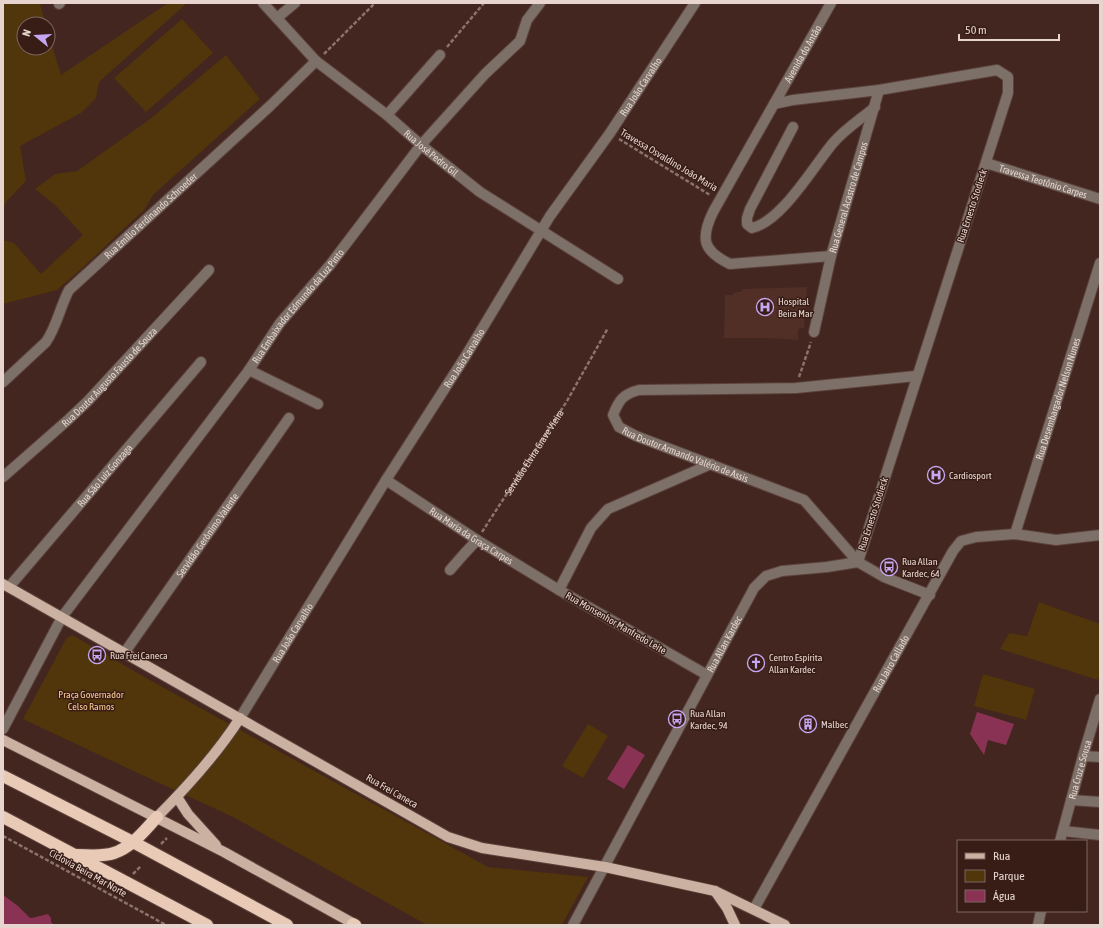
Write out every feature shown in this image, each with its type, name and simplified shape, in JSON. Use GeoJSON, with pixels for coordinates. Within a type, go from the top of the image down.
{"type":"FeatureCollection","features":[{"type":"Feature","properties":{"kind":"highway"},"geometry":{"type":"LineString","coordinates":[[3,776],[133,842],[288,925]]}},
{"type":"Feature","properties":{"kind":"highway"},"geometry":{"type":"LineString","coordinates":[[3,817],[207,925]]}},
{"type":"Feature","properties":{"kind":"highway"},"geometry":{"type":"LineString","coordinates":[[75,855],[103,855],[114,853],[133,842],[157,817]]}},
{"type":"Feature","properties":{"kind":"main road","name":"Rua Frei Caneca"},"geometry":{"type":"LineString","coordinates":[[6,586],[125,652],[448,837],[482,848],[605,866],[715,891],[785,925]]}},
{"type":"Feature","properties":{"kind":"main road"},"geometry":{"type":"LineString","coordinates":[[157,817],[177,798],[229,735],[240,718]]}},
{"type":"Feature","properties":{"kind":"main road"},"geometry":{"type":"LineString","coordinates":[[3,740],[224,852],[355,925]]}},
{"type":"Feature","properties":{"kind":"main road"},"geometry":{"type":"LineString","coordinates":[[177,798],[188,814],[224,852]]}},
{"type":"Feature","properties":{"kind":"main road"},"geometry":{"type":"LineString","coordinates":[[715,891],[727,908],[735,925]]}},
{"type":"Feature","properties":{"kind":"street","name":"Rua José Pedro Gil"},"geometry":{"type":"LineString","coordinates":[[263,3],[316,61],[387,115],[480,192],[618,279]]}},
{"type":"Feature","properties":{"kind":"street"},"geometry":{"type":"LineString","coordinates":[[277,18],[294,3]]}},
{"type":"Feature","properties":{"kind":"street","name":"Rua Embaixador Edmundo da Luz Pinto"},"geometry":{"type":"LineString","coordinates":[[62,617],[249,370],[280,323],[330,265],[422,145],[485,74],[520,41],[527,20],[540,3]]}},
{"type":"Feature","properties":{"kind":"street","name":"Rua João Carvalho"},"geometry":{"type":"LineString","coordinates":[[240,718],[386,480],[465,357],[542,230],[610,133],[695,3]]}},
{"type":"Feature","properties":{"kind":"street","name":"Avenida do Antão"},"geometry":{"type":"LineString","coordinates":[[774,104],[831,3]]}},
{"type":"Feature","properties":{"kind":"street"},"geometry":{"type":"LineString","coordinates":[[387,115],[440,55]]}},
{"type":"Feature","properties":{"kind":"street","name":"Rua Emílio Ferdinando Schroeder"},"geometry":{"type":"LineString","coordinates":[[3,382],[46,342],[52,334],[69,290],[264,111],[316,61]]}},
{"type":"Feature","properties":{"kind":"street","name":"Rua Ernesto Stodieck"},"geometry":{"type":"LineString","coordinates":[[774,104],[793,100],[879,90],[997,70],[1004,73],[1008,77],[1008,93],[916,376],[858,562]]}},
{"type":"Feature","properties":{"kind":"street","name":"Rua General Acastro de Campos"},"geometry":{"type":"LineString","coordinates":[[774,104],[709,220],[705,240],[710,250],[718,258],[730,264],[831,256],[879,90]]}},
{"type":"Feature","properties":{"kind":"street"},"geometry":{"type":"LineString","coordinates":[[793,127],[750,208],[747,224],[752,228],[760,226],[775,215],[795,193],[833,143],[848,128],[875,107]]}},
{"type":"Feature","properties":{"kind":"street","name":"Travessa Teotônio Carpes"},"geometry":{"type":"LineString","coordinates":[[986,163],[1100,199]]}},
{"type":"Feature","properties":{"kind":"street"},"geometry":{"type":"LineString","coordinates":[[814,332],[831,256]]}},
{"type":"Feature","properties":{"kind":"street","name":"Rua Desembargador Nelson Nunes"},"geometry":{"type":"LineString","coordinates":[[1015,534],[1100,263]]}},
{"type":"Feature","properties":{"kind":"street","name":"Rua Doutor Augusto Fausto de Souza"},"geometry":{"type":"LineString","coordinates":[[3,477],[88,401],[209,270]]}},
{"type":"Feature","properties":{"kind":"street","name":"Rua São Luiz Gonzaga"},"geometry":{"type":"LineString","coordinates":[[6,586],[201,362]]}},
{"type":"Feature","properties":{"kind":"street"},"geometry":{"type":"LineString","coordinates":[[249,370],[318,404]]}},
{"type":"Feature","properties":{"kind":"street","name":"Rua Doutor Armando Valério de Assis"},"geometry":{"type":"LineString","coordinates":[[858,562],[804,500],[636,436],[619,427],[613,415],[618,403],[628,393],[639,390],[796,388],[916,376]]}},
{"type":"Feature","properties":{"kind":"street","name":"Servidão Gerônimo Valente"},"geometry":{"type":"LineString","coordinates":[[125,652],[289,418]]}},
{"type":"Feature","properties":{"kind":"street","name":"Rua Monsenhor Manfredo Leite"},"geometry":{"type":"LineString","coordinates":[[707,675],[559,590],[591,528],[608,510],[711,464]]}},
{"type":"Feature","properties":{"kind":"street","name":"Rua Maria da Graça Carpes"},"geometry":{"type":"LineString","coordinates":[[386,480],[477,540],[559,590]]}},
{"type":"Feature","properties":{"kind":"street","name":"Rua Jairo Callado"},"geometry":{"type":"LineString","coordinates":[[754,909],[953,551],[961,541],[976,537],[1015,534],[1056,540],[1100,535]]}},
{"type":"Feature","properties":{"kind":"street"},"geometry":{"type":"LineString","coordinates":[[450,570],[477,540]]}},
{"type":"Feature","properties":{"kind":"street"},"geometry":{"type":"LineString","coordinates":[[858,562],[884,577],[930,594]]}},
{"type":"Feature","properties":{"kind":"street","name":"Rua Allan Kardec"},"geometry":{"type":"LineString","coordinates":[[605,866],[754,588],[766,576],[782,571],[827,567],[858,562]]}},
{"type":"Feature","properties":{"kind":"street"},"geometry":{"type":"LineString","coordinates":[[3,729],[62,617]]}},
{"type":"Feature","properties":{"kind":"street","name":"Rua Cruz e Sousa"},"geometry":{"type":"LineString","coordinates":[[1060,840],[1100,699]]}},
{"type":"Feature","properties":{"kind":"street"},"geometry":{"type":"LineString","coordinates":[[1083,756],[1100,757]]}},
{"type":"Feature","properties":{"kind":"street"},"geometry":{"type":"LineString","coordinates":[[1071,800],[1100,802]]}},
{"type":"Feature","properties":{"kind":"street"},"geometry":{"type":"LineString","coordinates":[[1063,830],[1100,835]]}},
{"type":"Feature","properties":{"kind":"street"},"geometry":{"type":"LineString","coordinates":[[573,925],[605,866]]}},
{"type":"Feature","properties":{"kind":"street"},"geometry":{"type":"LineString","coordinates":[[1038,925],[1041,912]]}},
{"type":"Feature","properties":{"kind":"path"},"geometry":{"type":"LineString","coordinates":[[316,61],[375,3]]}},
{"type":"Feature","properties":{"kind":"path"},"geometry":{"type":"LineString","coordinates":[[440,55],[484,3]]}},
{"type":"Feature","properties":{"kind":"path","name":"Travessa Osvaldino João Maria"},"geometry":{"type":"LineString","coordinates":[[610,133],[642,154],[720,200]]}},
{"type":"Feature","properties":{"kind":"path","name":"Servidão Elvira Grave Vieira"},"geometry":{"type":"LineString","coordinates":[[477,540],[567,401],[608,328]]}},
{"type":"Feature","properties":{"kind":"path"},"geometry":{"type":"LineString","coordinates":[[796,388],[814,332]]}},
{"type":"Feature","properties":{"kind":"path","name":"Ciclovia Beira Mar Norte"},"geometry":{"type":"LineString","coordinates":[[3,836],[166,925]]}},
{"type":"Feature","properties":{"kind":"path"},"geometry":{"type":"LineString","coordinates":[[159,846],[167,838]]}},
{"type":"Feature","properties":{"kind":"shaded area","name":"Hospital Beira Mar"},"geometry":{"type":"Polygon","coordinates":[[[807,287],[804,328],[798,329],[798,340],[724,338],[725,295],[732,295],[735,292],[741,292],[743,289],[807,287]]]}},
{"type":"Feature","properties":{"kind":"green space"},"geometry":{"type":"Polygon","coordinates":[[[3,3],[40,4],[44,16],[16,16],[16,56],[55,56],[61,75],[168,3],[187,3],[99,82],[96,98],[81,113],[20,146],[26,181],[6,202],[3,209],[3,3]]]}},
{"type":"Feature","properties":{"kind":"green space"},"geometry":{"type":"Polygon","coordinates":[[[182,19],[213,53],[146,112],[114,78],[182,19]]]}},
{"type":"Feature","properties":{"kind":"green space"},"geometry":{"type":"Polygon","coordinates":[[[226,55],[260,99],[153,195],[145,209],[57,290],[3,304],[3,240],[14,243],[41,274],[83,235],[56,206],[35,189],[55,174],[77,171],[150,119],[226,55]]]}},
{"type":"Feature","properties":{"kind":"green space"},"geometry":{"type":"Polygon","coordinates":[[[1039,602],[1100,624],[1100,672],[1098,680],[1000,649],[1009,633],[1027,636],[1039,602]]]}},
{"type":"Feature","properties":{"kind":"green space","name":"Praça Governador Celso Ramos"},"geometry":{"type":"Polygon","coordinates":[[[72,635],[148,679],[488,867],[588,877],[562,925],[427,925],[233,817],[23,719],[66,639],[72,635]]]}},
{"type":"Feature","properties":{"kind":"green space"},"geometry":{"type":"Polygon","coordinates":[[[983,674],[1035,689],[1026,720],[974,706],[983,674]]]}},
{"type":"Feature","properties":{"kind":"green space"},"geometry":{"type":"Polygon","coordinates":[[[588,724],[608,736],[583,778],[562,766],[588,724]]]}},
{"type":"Feature","properties":{"kind":"water"},"geometry":{"type":"Polygon","coordinates":[[[977,712],[1014,724],[1006,745],[988,740],[984,755],[970,734],[977,712]]]}},
{"type":"Feature","properties":{"kind":"water"},"geometry":{"type":"Polygon","coordinates":[[[628,745],[645,755],[624,789],[607,779],[628,745]]]}},
{"type":"Feature","properties":{"kind":"water"},"geometry":{"type":"Polygon","coordinates":[[[3,895],[18,906],[30,918],[48,914],[54,925],[3,925],[3,895]]]}},
{"type":"Feature","properties":{"kind":"place","name":"Hospital Beira Mar"},"geometry":{"type":"Point","coordinates":[765,307]}},
{"type":"Feature","properties":{"kind":"place","name":"Cardiosport"},"geometry":{"type":"Point","coordinates":[936,475]}},
{"type":"Feature","properties":{"kind":"place","name":"Rua Allan Kardec, 64"},"geometry":{"type":"Point","coordinates":[889,567]}},
{"type":"Feature","properties":{"kind":"place","name":"Rua Frei Caneca"},"geometry":{"type":"Point","coordinates":[97,655]}},
{"type":"Feature","properties":{"kind":"place","name":"Centro Espírita Allan Kardec"},"geometry":{"type":"Point","coordinates":[756,663]}},
{"type":"Feature","properties":{"kind":"place","name":"Rua Allan Kardec, 94"},"geometry":{"type":"Point","coordinates":[677,719]}},
{"type":"Feature","properties":{"kind":"place","name":"Malbec"},"geometry":{"type":"Point","coordinates":[808,724]}}]}
